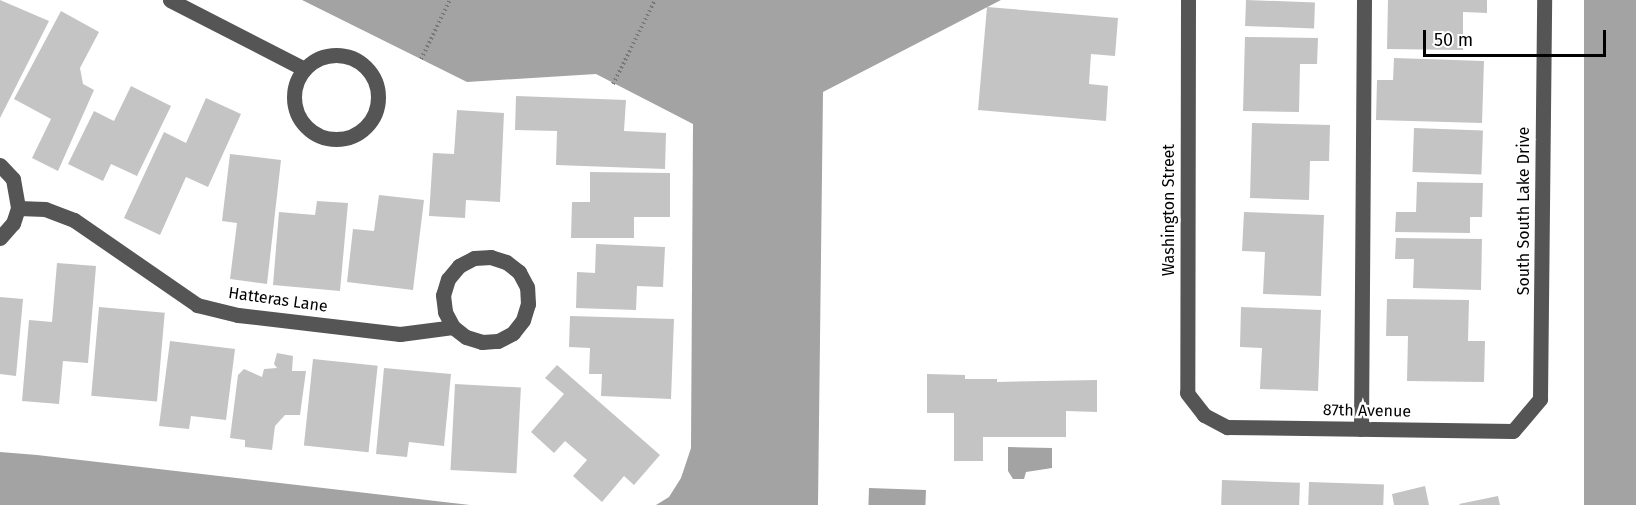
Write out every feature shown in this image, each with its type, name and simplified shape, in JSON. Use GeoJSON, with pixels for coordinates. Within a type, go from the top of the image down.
{"type":"FeatureCollection","features":[{"type":"Feature","properties":{"kind":"street"},"geometry":{"type":"LineString","coordinates":[[170,0],[304,69]]}},
{"type":"Feature","properties":{"kind":"street","name":"Washington Street"},"geometry":{"type":"LineString","coordinates":[[1188,0],[1187,393],[1204,415]]}},
{"type":"Feature","properties":{"kind":"street"},"geometry":{"type":"LineString","coordinates":[[1361,429],[1364,0]]}},
{"type":"Feature","properties":{"kind":"street","name":"South South Lake Drive"},"geometry":{"type":"LineString","coordinates":[[1527,419],[1540,399],[1544,0]]}},
{"type":"Feature","properties":{"kind":"street"},"geometry":{"type":"LineString","coordinates":[[330,54],[360,62],[377,87],[372,118],[363,129],[333,139],[306,126],[293,98],[304,69],[330,54]]}},
{"type":"Feature","properties":{"kind":"street"},"geometry":{"type":"LineString","coordinates":[[0,165],[13,178],[18,208],[13,223],[0,238]]}},
{"type":"Feature","properties":{"kind":"street","name":"Hatteras Lane"},"geometry":{"type":"LineString","coordinates":[[18,208],[45,209],[74,220],[197,305],[238,315],[400,334],[453,327]]}},
{"type":"Feature","properties":{"kind":"street"},"geometry":{"type":"LineString","coordinates":[[491,257],[506,262],[519,272],[527,287],[528,304],[524,320],[513,333],[498,341],[482,342],[465,337],[453,327],[445,312],[443,295],[448,279],[459,266],[474,258],[491,257]]}},
{"type":"Feature","properties":{"kind":"street","name":"87th Avenue"},"geometry":{"type":"LineString","coordinates":[[1204,415],[1227,427],[1513,431],[1527,419]]}},
{"type":"Feature","properties":{"kind":"path"},"geometry":{"type":"LineString","coordinates":[[421,59],[450,0]]}},
{"type":"Feature","properties":{"kind":"path"},"geometry":{"type":"LineString","coordinates":[[613,84],[655,0]]}},
{"type":"Feature","properties":{"kind":"shaded area"},"geometry":{"type":"Polygon","coordinates":[[[302,0],[1001,0],[823,92],[818,505],[656,505],[669,497],[681,478],[691,448],[693,124],[596,74],[467,82],[302,0]]]}},
{"type":"Feature","properties":{"kind":"shaded area"},"geometry":{"type":"Polygon","coordinates":[[[1584,0],[1636,0],[1636,505],[1584,505],[1584,0]]]}},
{"type":"Feature","properties":{"kind":"shaded area"},"geometry":{"type":"Polygon","coordinates":[[[1008,447],[1052,448],[1052,468],[1026,472],[1024,479],[1013,479],[1008,471],[1008,447]]]}},
{"type":"Feature","properties":{"kind":"shaded area"},"geometry":{"type":"Polygon","coordinates":[[[0,452],[37,455],[470,505],[0,505],[0,452]]]}},
{"type":"Feature","properties":{"kind":"shaded area"},"geometry":{"type":"Polygon","coordinates":[[[869,488],[926,490],[925,505],[868,505],[869,488]]]}},
{"type":"Feature","properties":{"kind":"building"},"geometry":{"type":"Polygon","coordinates":[[[0,0],[49,21],[0,118],[0,0]]]}},
{"type":"Feature","properties":{"kind":"building"},"geometry":{"type":"Polygon","coordinates":[[[1246,0],[1315,2],[1314,28],[1245,26],[1246,0]]]}},
{"type":"Feature","properties":{"kind":"building"},"geometry":{"type":"Polygon","coordinates":[[[1388,0],[1487,0],[1487,13],[1463,12],[1463,50],[1387,49],[1388,0]]]}},
{"type":"Feature","properties":{"kind":"building"},"geometry":{"type":"Polygon","coordinates":[[[987,7],[1118,18],[1115,56],[1091,54],[1089,84],[1108,86],[1106,121],[978,110],[987,7]]]}},
{"type":"Feature","properties":{"kind":"building"},"geometry":{"type":"Polygon","coordinates":[[[61,11],[99,32],[80,68],[83,84],[94,90],[58,171],[32,158],[51,119],[14,99],[61,11]]]}},
{"type":"Feature","properties":{"kind":"building"},"geometry":{"type":"Polygon","coordinates":[[[1245,37],[1318,38],[1317,64],[1300,64],[1299,112],[1243,111],[1245,37]]]}},
{"type":"Feature","properties":{"kind":"building"},"geometry":{"type":"Polygon","coordinates":[[[1394,58],[1484,61],[1482,123],[1376,120],[1377,80],[1393,80],[1394,58]]]}},
{"type":"Feature","properties":{"kind":"building"},"geometry":{"type":"Polygon","coordinates":[[[131,86],[171,106],[137,176],[111,164],[103,181],[68,164],[94,111],[114,121],[131,86]]]}},
{"type":"Feature","properties":{"kind":"building"},"geometry":{"type":"Polygon","coordinates":[[[516,96],[626,100],[624,131],[666,133],[665,169],[556,165],[557,131],[515,130],[516,96]]]}},
{"type":"Feature","properties":{"kind":"building"},"geometry":{"type":"Polygon","coordinates":[[[206,98],[241,114],[208,187],[186,177],[160,235],[124,218],[164,132],[186,143],[206,98]]]}},
{"type":"Feature","properties":{"kind":"building"},"geometry":{"type":"Polygon","coordinates":[[[457,110],[504,113],[500,202],[466,200],[465,218],[429,216],[433,153],[454,154],[457,110]]]}},
{"type":"Feature","properties":{"kind":"building"},"geometry":{"type":"Polygon","coordinates":[[[1252,123],[1330,125],[1329,161],[1310,161],[1309,200],[1250,198],[1252,123]]]}},
{"type":"Feature","properties":{"kind":"building"},"geometry":{"type":"Polygon","coordinates":[[[1414,128],[1483,130],[1481,174],[1412,172],[1414,128]]]}},
{"type":"Feature","properties":{"kind":"building"},"geometry":{"type":"Polygon","coordinates":[[[230,154],[281,160],[267,284],[230,279],[237,223],[222,221],[230,154]]]}},
{"type":"Feature","properties":{"kind":"building"},"geometry":{"type":"Polygon","coordinates":[[[590,172],[670,173],[670,217],[634,217],[634,238],[571,238],[572,202],[590,202],[590,172]]]}},
{"type":"Feature","properties":{"kind":"building"},"geometry":{"type":"Polygon","coordinates":[[[1417,182],[1483,183],[1482,217],[1470,217],[1470,233],[1395,232],[1396,212],[1416,212],[1417,182]]]}},
{"type":"Feature","properties":{"kind":"building"},"geometry":{"type":"Polygon","coordinates":[[[379,195],[424,200],[413,290],[347,282],[353,229],[374,231],[379,195]]]}},
{"type":"Feature","properties":{"kind":"building"},"geometry":{"type":"Polygon","coordinates":[[[317,201],[348,203],[340,291],[273,285],[279,212],[315,215],[317,201]]]}},
{"type":"Feature","properties":{"kind":"building"},"geometry":{"type":"Polygon","coordinates":[[[1244,212],[1324,215],[1321,296],[1263,294],[1265,252],[1242,251],[1244,212]]]}},
{"type":"Feature","properties":{"kind":"building"},"geometry":{"type":"Polygon","coordinates":[[[1396,238],[1482,239],[1481,290],[1413,288],[1414,259],[1395,259],[1396,238]]]}},
{"type":"Feature","properties":{"kind":"building"},"geometry":{"type":"Polygon","coordinates":[[[596,244],[665,247],[663,287],[637,286],[636,310],[576,308],[577,272],[595,273],[596,244]]]}},
{"type":"Feature","properties":{"kind":"building"},"geometry":{"type":"Polygon","coordinates":[[[57,263],[96,266],[88,363],[63,361],[59,404],[22,401],[29,320],[52,322],[57,263]]]}},
{"type":"Feature","properties":{"kind":"building"},"geometry":{"type":"Polygon","coordinates":[[[0,297],[23,299],[16,376],[0,374],[0,297]]]}},
{"type":"Feature","properties":{"kind":"building"},"geometry":{"type":"Polygon","coordinates":[[[1387,299],[1469,300],[1468,341],[1485,341],[1484,382],[1407,381],[1408,336],[1386,336],[1387,299]]]}},
{"type":"Feature","properties":{"kind":"building"},"geometry":{"type":"Polygon","coordinates":[[[99,307],[165,313],[157,401],[91,396],[99,307]]]}},
{"type":"Feature","properties":{"kind":"building"},"geometry":{"type":"Polygon","coordinates":[[[1241,307],[1321,310],[1318,391],[1260,389],[1262,348],[1240,347],[1241,307]]]}},
{"type":"Feature","properties":{"kind":"building"},"geometry":{"type":"Polygon","coordinates":[[[570,316],[674,319],[671,399],[601,396],[602,374],[589,374],[590,348],[569,347],[570,316]]]}},
{"type":"Feature","properties":{"kind":"building"},"geometry":{"type":"Polygon","coordinates":[[[170,341],[235,349],[226,420],[191,416],[189,429],[159,426],[170,341]]]}},
{"type":"Feature","properties":{"kind":"building"},"geometry":{"type":"Polygon","coordinates":[[[277,353],[293,356],[292,371],[306,371],[300,415],[285,415],[275,426],[272,450],[245,447],[245,440],[230,438],[238,375],[244,369],[262,377],[264,369],[277,368],[274,364],[277,353]]]}},
{"type":"Feature","properties":{"kind":"building"},"geometry":{"type":"Polygon","coordinates":[[[313,359],[378,366],[369,452],[304,446],[313,359]]]}},
{"type":"Feature","properties":{"kind":"building"},"geometry":{"type":"Polygon","coordinates":[[[557,365],[660,455],[634,485],[624,476],[602,502],[573,476],[587,460],[565,441],[554,453],[531,432],[564,394],[545,378],[557,365]]]}},
{"type":"Feature","properties":{"kind":"building"},"geometry":{"type":"Polygon","coordinates":[[[384,368],[451,374],[444,446],[409,442],[407,457],[376,454],[384,368]]]}},
{"type":"Feature","properties":{"kind":"building"},"geometry":{"type":"Polygon","coordinates":[[[927,374],[965,375],[965,379],[997,379],[997,382],[1097,380],[1097,412],[1066,411],[1066,437],[983,437],[983,461],[954,461],[954,413],[927,413],[927,374]]]}},
{"type":"Feature","properties":{"kind":"building"},"geometry":{"type":"Polygon","coordinates":[[[455,384],[521,387],[516,473],[450,470],[455,384]]]}},
{"type":"Feature","properties":{"kind":"building"},"geometry":{"type":"Polygon","coordinates":[[[1222,480],[1300,483],[1299,505],[1221,505],[1222,480]]]}},
{"type":"Feature","properties":{"kind":"building"},"geometry":{"type":"Polygon","coordinates":[[[1309,482],[1384,485],[1383,505],[1308,505],[1309,482]]]}},
{"type":"Feature","properties":{"kind":"building"},"geometry":{"type":"Polygon","coordinates":[[[1425,486],[1429,505],[1394,505],[1392,494],[1425,486]]]}},
{"type":"Feature","properties":{"kind":"building"},"geometry":{"type":"Polygon","coordinates":[[[1498,496],[1500,505],[1459,504],[1498,496]]]}}]}
